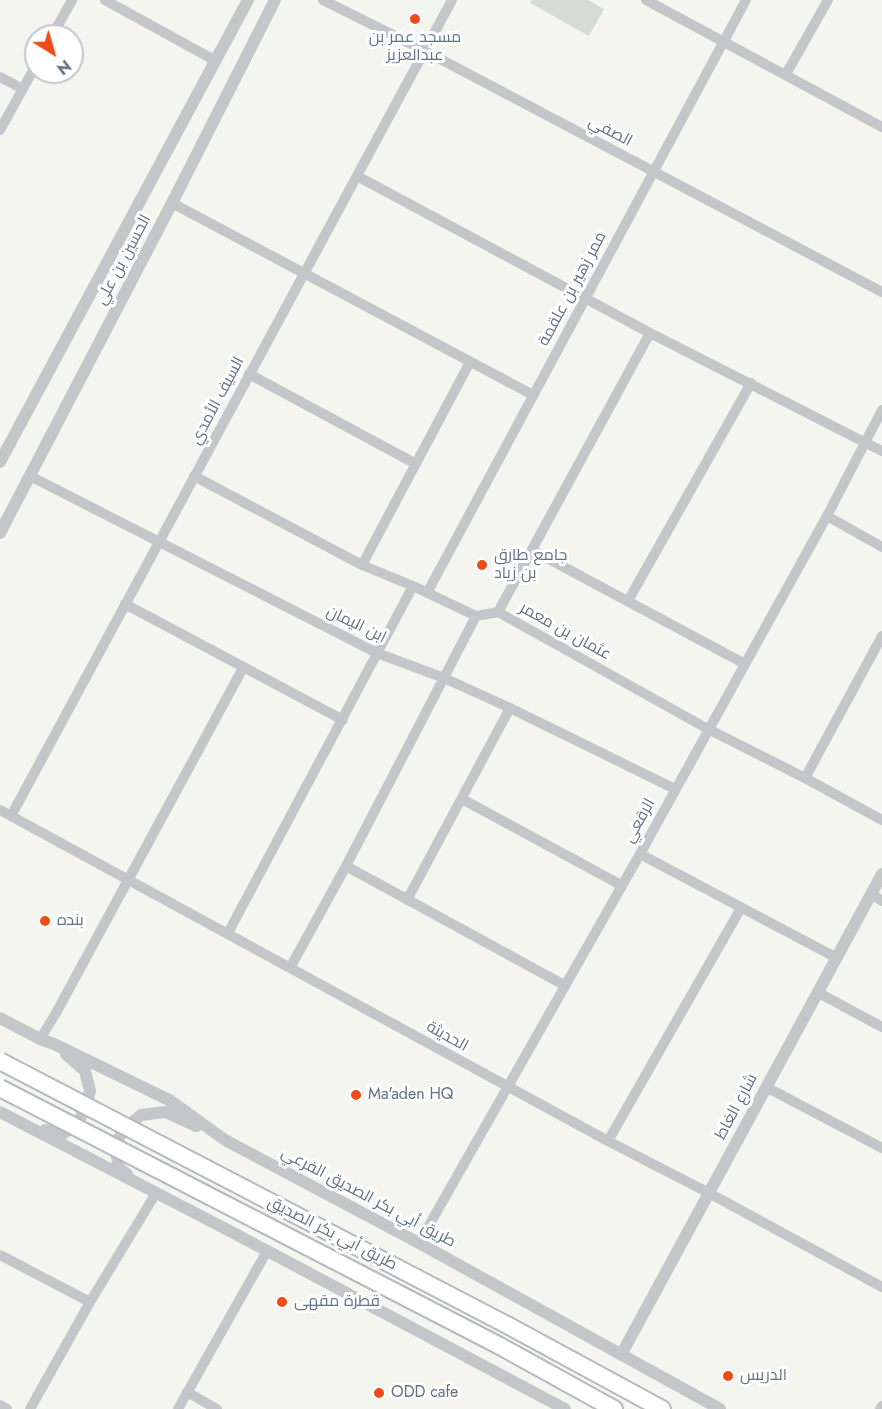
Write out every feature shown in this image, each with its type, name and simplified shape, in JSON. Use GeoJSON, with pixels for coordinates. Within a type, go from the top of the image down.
{"type":"FeatureCollection","features":[{"type":"Feature","properties":{"kind":"main road","name":"طريق أبي بكر الصديق"},"geometry":{"type":"LineString","coordinates":[[0,1061],[509,1326],[662,1409]]}},
{"type":"Feature","properties":{"kind":"main road","name":"طريق أبي بكر الصديق"},"geometry":{"type":"LineString","coordinates":[[0,1088],[498,1345],[614,1409]]}},
{"type":"Feature","properties":{"kind":"street"},"geometry":{"type":"LineString","coordinates":[[59,24],[72,0]]}},
{"type":"Feature","properties":{"kind":"street"},"geometry":{"type":"LineString","coordinates":[[105,0],[216,60]]}},
{"type":"Feature","properties":{"kind":"street","name":"الحسين بن علي"},"geometry":{"type":"LineString","coordinates":[[0,462],[248,0]]}},
{"type":"Feature","properties":{"kind":"street","name":"الحسين بن علي"},"geometry":{"type":"LineString","coordinates":[[0,533],[275,0]]}},
{"type":"Feature","properties":{"kind":"street","name":"الصفي"},"geometry":{"type":"LineString","coordinates":[[323,0],[425,51],[882,292]]}},
{"type":"Feature","properties":{"kind":"street","name":"السيف الأمدي"},"geometry":{"type":"LineString","coordinates":[[11,816],[452,0]]}},
{"type":"Feature","properties":{"kind":"street"},"geometry":{"type":"LineString","coordinates":[[646,0],[882,127]]}},
{"type":"Feature","properties":{"kind":"street","name":"ممر زهير بن علقمة"},"geometry":{"type":"LineString","coordinates":[[427,593],[746,0]]}},
{"type":"Feature","properties":{"kind":"street"},"geometry":{"type":"LineString","coordinates":[[786,74],[828,0]]}},
{"type":"Feature","properties":{"kind":"street"},"geometry":{"type":"LineString","coordinates":[[0,77],[22,89]]}},
{"type":"Feature","properties":{"kind":"street"},"geometry":{"type":"LineString","coordinates":[[0,130],[25,84]]}},
{"type":"Feature","properties":{"kind":"street"},"geometry":{"type":"LineString","coordinates":[[357,176],[650,333],[882,450]]}},
{"type":"Feature","properties":{"kind":"street"},"geometry":{"type":"LineString","coordinates":[[172,203],[533,395]]}},
{"type":"Feature","properties":{"kind":"street"},"geometry":{"type":"LineString","coordinates":[[498,612],[650,333]]}},
{"type":"Feature","properties":{"kind":"street"},"geometry":{"type":"LineString","coordinates":[[362,565],[470,362]]}},
{"type":"Feature","properties":{"kind":"street"},"geometry":{"type":"LineString","coordinates":[[249,374],[416,464]]}},
{"type":"Feature","properties":{"kind":"street"},"geometry":{"type":"LineString","coordinates":[[628,601],[751,383]]}},
{"type":"Feature","properties":{"kind":"street","name":"الرقعي"},"geometry":{"type":"LineString","coordinates":[[419,1243],[640,854],[827,516],[882,411]]}},
{"type":"Feature","properties":{"kind":"street","name":"ابن اليمان"},"geometry":{"type":"LineString","coordinates":[[30,476],[377,653],[444,678],[510,708],[675,789]]}},
{"type":"Feature","properties":{"kind":"street"},"geometry":{"type":"LineString","coordinates":[[194,476],[362,565],[476,616],[346,866],[290,968]]}},
{"type":"Feature","properties":{"kind":"street"},"geometry":{"type":"LineString","coordinates":[[827,516],[882,547]]}},
{"type":"Feature","properties":{"kind":"street"},"geometry":{"type":"LineString","coordinates":[[532,550],[744,664]]}},
{"type":"Feature","properties":{"kind":"street"},"geometry":{"type":"LineString","coordinates":[[228,933],[413,586]]}},
{"type":"Feature","properties":{"kind":"street"},"geometry":{"type":"LineString","coordinates":[[125,604],[343,720]]}},
{"type":"Feature","properties":{"kind":"street","name":"عثمان بن معمر"},"geometry":{"type":"LineString","coordinates":[[476,616],[498,612],[708,729],[882,820]]}},
{"type":"Feature","properties":{"kind":"street"},"geometry":{"type":"LineString","coordinates":[[805,778],[882,636]]}},
{"type":"Feature","properties":{"kind":"street"},"geometry":{"type":"LineString","coordinates":[[40,1039],[243,668]]}},
{"type":"Feature","properties":{"kind":"street"},"geometry":{"type":"LineString","coordinates":[[407,900],[510,708]]}},
{"type":"Feature","properties":{"kind":"street"},"geometry":{"type":"LineString","coordinates":[[462,800],[621,885]]}},
{"type":"Feature","properties":{"kind":"street","name":"الحديثة"},"geometry":{"type":"LineString","coordinates":[[0,810],[508,1087],[882,1287]]}},
{"type":"Feature","properties":{"kind":"street"},"geometry":{"type":"LineString","coordinates":[[640,854],[835,957]]}},
{"type":"Feature","properties":{"kind":"street"},"geometry":{"type":"LineString","coordinates":[[346,866],[564,985]]}},
{"type":"Feature","properties":{"kind":"street","name":"شارع الغاط"},"geometry":{"type":"LineString","coordinates":[[621,1355],[882,874]]}},
{"type":"Feature","properties":{"kind":"street"},"geometry":{"type":"LineString","coordinates":[[870,894],[882,901]]}},
{"type":"Feature","properties":{"kind":"street"},"geometry":{"type":"LineString","coordinates":[[608,1141],[741,908]]}},
{"type":"Feature","properties":{"kind":"street"},"geometry":{"type":"LineString","coordinates":[[817,992],[882,1028]]}},
{"type":"Feature","properties":{"kind":"street","name":"طريق أبي بكر الصديق الفرعي"},"geometry":{"type":"LineString","coordinates":[[0,1018],[171,1101],[225,1140],[419,1243],[720,1409]]}},
{"type":"Feature","properties":{"kind":"street"},"geometry":{"type":"LineString","coordinates":[[15,1121],[61,1135],[76,1125],[85,1110],[90,1092],[85,1071],[54,1044]]}},
{"type":"Feature","properties":{"kind":"street"},"geometry":{"type":"LineString","coordinates":[[766,1087],[882,1148]]}},
{"type":"Feature","properties":{"kind":"street"},"geometry":{"type":"LineString","coordinates":[[0,1112],[565,1409]]}},
{"type":"Feature","properties":{"kind":"street"},"geometry":{"type":"LineString","coordinates":[[156,1193],[119,1168],[115,1147],[123,1130],[141,1115],[166,1112],[225,1140]]}},
{"type":"Feature","properties":{"kind":"street"},"geometry":{"type":"LineString","coordinates":[[30,1409],[90,1302],[156,1193]]}},
{"type":"Feature","properties":{"kind":"street"},"geometry":{"type":"LineString","coordinates":[[178,1409],[267,1251]]}},
{"type":"Feature","properties":{"kind":"street"},"geometry":{"type":"LineString","coordinates":[[0,1255],[90,1302]]}},
{"type":"Feature","properties":{"kind":"street"},"geometry":{"type":"LineString","coordinates":[[187,1392],[217,1409]]}},
{"type":"Feature","properties":{"kind":"street"},"geometry":{"type":"LineString","coordinates":[[0,1406],[7,1409]]}},
{"type":"Feature","properties":{"kind":"shaded area"},"geometry":{"type":"Polygon","coordinates":[[[531,0],[588,0],[604,9],[589,36],[530,3],[531,0]]]}},
{"type":"Feature","properties":{"kind":"place","name":"مسجد عمر بن عبدالعزيز"},"geometry":{"type":"Point","coordinates":[415,19]}},
{"type":"Feature","properties":{"kind":"place","name":"جامع طارق بن زياد"},"geometry":{"type":"Point","coordinates":[482,565]}},
{"type":"Feature","properties":{"kind":"place","name":"بنده"},"geometry":{"type":"Point","coordinates":[45,921]}},
{"type":"Feature","properties":{"kind":"place","name":"Ma'aden HQ"},"geometry":{"type":"Point","coordinates":[356,1095]}},
{"type":"Feature","properties":{"kind":"place","name":"قطرة مقهى"},"geometry":{"type":"Point","coordinates":[282,1302]}},
{"type":"Feature","properties":{"kind":"place","name":"الدريس"},"geometry":{"type":"Point","coordinates":[728,1376]}},
{"type":"Feature","properties":{"kind":"place","name":"ODD cafe"},"geometry":{"type":"Point","coordinates":[379,1393]}}]}
